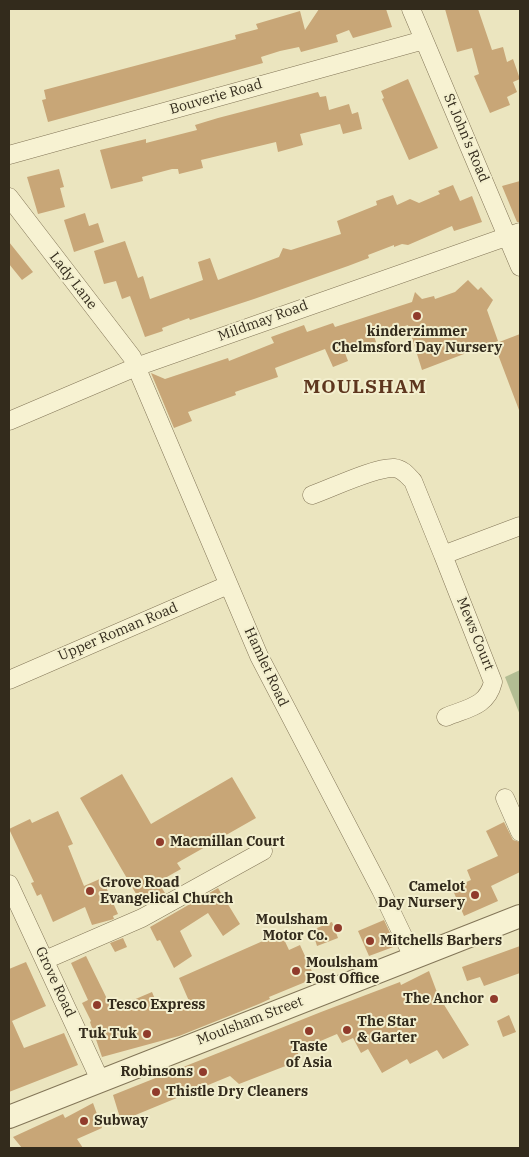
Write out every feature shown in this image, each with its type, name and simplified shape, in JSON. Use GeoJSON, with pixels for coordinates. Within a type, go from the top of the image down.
{"type":"FeatureCollection","features":[{"type":"Feature","properties":{"kind":"street","name":"St John's Road"},"geometry":{"type":"LineString","coordinates":[[411,9],[514,234],[520,267]]}},
{"type":"Feature","properties":{"kind":"street","name":"Bouverie Road"},"geometry":{"type":"LineString","coordinates":[[9,155],[424,40]]}},
{"type":"Feature","properties":{"kind":"street","name":"Lady Lane"},"geometry":{"type":"LineString","coordinates":[[9,197],[132,357],[136,367]]}},
{"type":"Feature","properties":{"kind":"street","name":"Mildmay Road"},"geometry":{"type":"LineString","coordinates":[[9,421],[136,367],[290,311],[514,234]]}},
{"type":"Feature","properties":{"kind":"street","name":"Hamlet Road"},"geometry":{"type":"LineString","coordinates":[[136,367],[228,585],[287,712],[381,890],[414,960]]}},
{"type":"Feature","properties":{"kind":"street","name":"Mews Court"},"geometry":{"type":"LineString","coordinates":[[312,495],[383,469],[396,468],[406,472],[412,481],[444,555],[493,682],[490,694],[480,703],[446,716]]}},
{"type":"Feature","properties":{"kind":"street"},"geometry":{"type":"LineString","coordinates":[[444,555],[520,526]]}},
{"type":"Feature","properties":{"kind":"street","name":"Upper Roman Road"},"geometry":{"type":"LineString","coordinates":[[9,680],[228,585]]}},
{"type":"Feature","properties":{"kind":"street"},"geometry":{"type":"LineString","coordinates":[[505,798],[520,832]]}},
{"type":"Feature","properties":{"kind":"street"},"geometry":{"type":"LineString","coordinates":[[45,960],[142,918],[263,851]]}},
{"type":"Feature","properties":{"kind":"street","name":"Grove Road"},"geometry":{"type":"LineString","coordinates":[[9,884],[100,1080]]}},
{"type":"Feature","properties":{"kind":"street","name":"Moulsham Street"},"geometry":{"type":"LineString","coordinates":[[9,1117],[100,1080],[414,960],[520,916]]}},
{"type":"Feature","properties":{"kind":"green space"},"geometry":{"type":"Polygon","coordinates":[[[520,670],[520,715],[505,677],[520,670]]]}},
{"type":"Feature","properties":{"kind":"building"},"geometry":{"type":"Polygon","coordinates":[[[319,9],[386,9],[392,27],[353,38],[349,30],[336,35],[338,42],[301,52],[299,47],[280,51],[261,57],[263,63],[48,122],[42,100],[46,99],[44,90],[236,39],[235,35],[258,29],[256,24],[300,11],[305,30],[319,9]]]}},
{"type":"Feature","properties":{"kind":"building"},"geometry":{"type":"Polygon","coordinates":[[[445,9],[478,9],[492,50],[503,47],[507,62],[513,59],[520,79],[513,82],[517,92],[507,97],[510,105],[490,113],[474,76],[479,74],[472,48],[457,52],[445,9]]]}},
{"type":"Feature","properties":{"kind":"building"},"geometry":{"type":"Polygon","coordinates":[[[408,79],[438,148],[409,160],[382,99],[384,98],[381,91],[408,79]]]}},
{"type":"Feature","properties":{"kind":"building"},"geometry":{"type":"Polygon","coordinates":[[[318,92],[320,97],[326,96],[329,110],[349,104],[352,114],[358,112],[362,129],[343,134],[340,124],[300,134],[303,145],[278,152],[276,142],[201,160],[203,168],[179,174],[178,169],[172,169],[142,177],[143,181],[111,189],[100,150],[146,139],[146,143],[197,130],[195,125],[318,92]]]}},
{"type":"Feature","properties":{"kind":"building"},"geometry":{"type":"Polygon","coordinates":[[[59,169],[64,187],[60,188],[65,207],[38,214],[27,177],[59,169]]]}},
{"type":"Feature","properties":{"kind":"building"},"geometry":{"type":"Polygon","coordinates":[[[520,181],[520,222],[517,222],[502,186],[520,181]]]}},
{"type":"Feature","properties":{"kind":"building"},"geometry":{"type":"Polygon","coordinates":[[[453,185],[460,201],[472,196],[482,222],[454,231],[452,226],[408,245],[402,244],[394,247],[394,245],[368,255],[369,258],[348,266],[190,320],[189,318],[162,328],[163,331],[145,337],[130,296],[122,299],[116,281],[104,284],[94,251],[125,241],[138,278],[143,276],[150,299],[203,280],[198,262],[210,258],[218,280],[279,257],[283,248],[291,250],[341,234],[337,221],[377,205],[376,201],[393,195],[397,205],[410,199],[419,203],[440,194],[438,191],[453,185]]]}},
{"type":"Feature","properties":{"kind":"building"},"geometry":{"type":"Polygon","coordinates":[[[85,213],[89,226],[98,223],[104,242],[74,252],[64,220],[85,213]]]}},
{"type":"Feature","properties":{"kind":"building"},"geometry":{"type":"Polygon","coordinates":[[[9,242],[33,272],[22,280],[9,264],[9,242]]]}},
{"type":"Feature","properties":{"kind":"building"},"geometry":{"type":"Polygon","coordinates":[[[468,280],[478,290],[481,287],[493,300],[487,310],[498,341],[422,370],[408,325],[374,336],[376,342],[345,353],[348,361],[333,367],[325,349],[275,368],[278,377],[235,392],[236,395],[188,412],[192,421],[174,428],[151,373],[165,379],[228,358],[229,361],[274,343],[271,337],[304,325],[307,332],[333,323],[335,327],[412,302],[415,292],[422,299],[434,296],[435,299],[455,292],[468,280]]]}},
{"type":"Feature","properties":{"kind":"building"},"geometry":{"type":"Polygon","coordinates":[[[520,334],[520,410],[519,410],[494,344],[520,334]]]}},
{"type":"Feature","properties":{"kind":"building","name":"Macmillan Court"},"geometry":{"type":"Polygon","coordinates":[[[122,774],[151,824],[232,777],[256,818],[177,863],[181,869],[158,882],[165,893],[142,904],[80,798],[122,774]]]}},
{"type":"Feature","properties":{"kind":"building"},"geometry":{"type":"Polygon","coordinates":[[[58,811],[73,844],[68,846],[84,886],[102,878],[118,914],[113,916],[114,919],[92,925],[85,907],[53,922],[41,894],[37,896],[31,883],[34,882],[9,829],[30,819],[32,823],[58,811]]]}},
{"type":"Feature","properties":{"kind":"building"},"geometry":{"type":"Polygon","coordinates":[[[504,822],[513,840],[520,842],[520,872],[491,886],[498,901],[464,916],[452,888],[471,880],[467,870],[498,856],[486,831],[504,822]]]}},
{"type":"Feature","properties":{"kind":"building"},"geometry":{"type":"Polygon","coordinates":[[[218,888],[240,924],[223,936],[208,913],[180,931],[192,956],[174,968],[160,940],[157,941],[150,927],[218,888]]]}},
{"type":"Feature","properties":{"kind":"building"},"geometry":{"type":"Polygon","coordinates":[[[384,920],[396,946],[369,956],[358,931],[384,920]]]}},
{"type":"Feature","properties":{"kind":"building"},"geometry":{"type":"Polygon","coordinates":[[[332,922],[338,938],[317,946],[312,930],[332,922]]]}},
{"type":"Feature","properties":{"kind":"building"},"geometry":{"type":"Polygon","coordinates":[[[281,933],[289,950],[300,945],[315,978],[269,997],[270,999],[259,1004],[179,1036],[102,1057],[91,1021],[82,1003],[88,1000],[71,963],[86,956],[112,1009],[152,992],[160,1011],[189,1001],[179,978],[281,933]]]}},
{"type":"Feature","properties":{"kind":"building"},"geometry":{"type":"Polygon","coordinates":[[[123,938],[127,947],[115,952],[110,943],[123,938]]]}},
{"type":"Feature","properties":{"kind":"building"},"geometry":{"type":"Polygon","coordinates":[[[520,946],[520,973],[484,986],[480,977],[467,981],[462,967],[520,946]]]}},
{"type":"Feature","properties":{"kind":"building"},"geometry":{"type":"Polygon","coordinates":[[[26,962],[46,1006],[12,1021],[24,1048],[64,1033],[78,1065],[9,1092],[9,969],[26,962]]]}},
{"type":"Feature","properties":{"kind":"building"},"geometry":{"type":"Polygon","coordinates":[[[429,971],[438,995],[469,1045],[443,1059],[437,1050],[410,1064],[407,1059],[382,1073],[368,1049],[361,1053],[353,1038],[342,1043],[337,1034],[297,1051],[301,1060],[239,1084],[230,1076],[121,1121],[113,1095],[321,1012],[400,982],[401,985],[429,971]]]}},
{"type":"Feature","properties":{"kind":"building"},"geometry":{"type":"Polygon","coordinates":[[[509,1015],[516,1032],[503,1037],[497,1021],[509,1015]]]}},
{"type":"Feature","properties":{"kind":"building"},"geometry":{"type":"Polygon","coordinates":[[[93,1103],[102,1128],[77,1139],[83,1148],[22,1148],[13,1137],[63,1114],[65,1118],[93,1103]]]}},
{"type":"Feature","properties":{"kind":"place","name":"kinderzimmer Chelmsford Day Nursery"},"geometry":{"type":"Point","coordinates":[417,316]}},
{"type":"Feature","properties":{"kind":"place","name":"Macmillan Court"},"geometry":{"type":"Point","coordinates":[160,842]}},
{"type":"Feature","properties":{"kind":"place","name":"Grove Road Evangelical Church"},"geometry":{"type":"Point","coordinates":[90,891]}},
{"type":"Feature","properties":{"kind":"place","name":"Camelot Day Nursery"},"geometry":{"type":"Point","coordinates":[475,895]}},
{"type":"Feature","properties":{"kind":"place","name":"Moulsham Motor Co."},"geometry":{"type":"Point","coordinates":[338,928]}},
{"type":"Feature","properties":{"kind":"place","name":"Mitchells Barbers"},"geometry":{"type":"Point","coordinates":[370,941]}},
{"type":"Feature","properties":{"kind":"place","name":"Moulsham Post Office"},"geometry":{"type":"Point","coordinates":[296,971]}},
{"type":"Feature","properties":{"kind":"place","name":"The Anchor"},"geometry":{"type":"Point","coordinates":[494,999]}},
{"type":"Feature","properties":{"kind":"place","name":"Tesco Express"},"geometry":{"type":"Point","coordinates":[97,1005]}},
{"type":"Feature","properties":{"kind":"place","name":"The Star & Garter"},"geometry":{"type":"Point","coordinates":[347,1030]}},
{"type":"Feature","properties":{"kind":"place","name":"Taste of Asia"},"geometry":{"type":"Point","coordinates":[309,1031]}},
{"type":"Feature","properties":{"kind":"place","name":"Tuk Tuk"},"geometry":{"type":"Point","coordinates":[147,1034]}},
{"type":"Feature","properties":{"kind":"place","name":"Robinsons"},"geometry":{"type":"Point","coordinates":[203,1072]}},
{"type":"Feature","properties":{"kind":"place","name":"Thistle Dry Cleaners"},"geometry":{"type":"Point","coordinates":[156,1092]}},
{"type":"Feature","properties":{"kind":"place","name":"Subway"},"geometry":{"type":"Point","coordinates":[84,1121]}},
{"type":"Feature","properties":{"kind":"district","name":"MOULSHAM"},"geometry":{"type":"Point","coordinates":[365,388]}}]}
